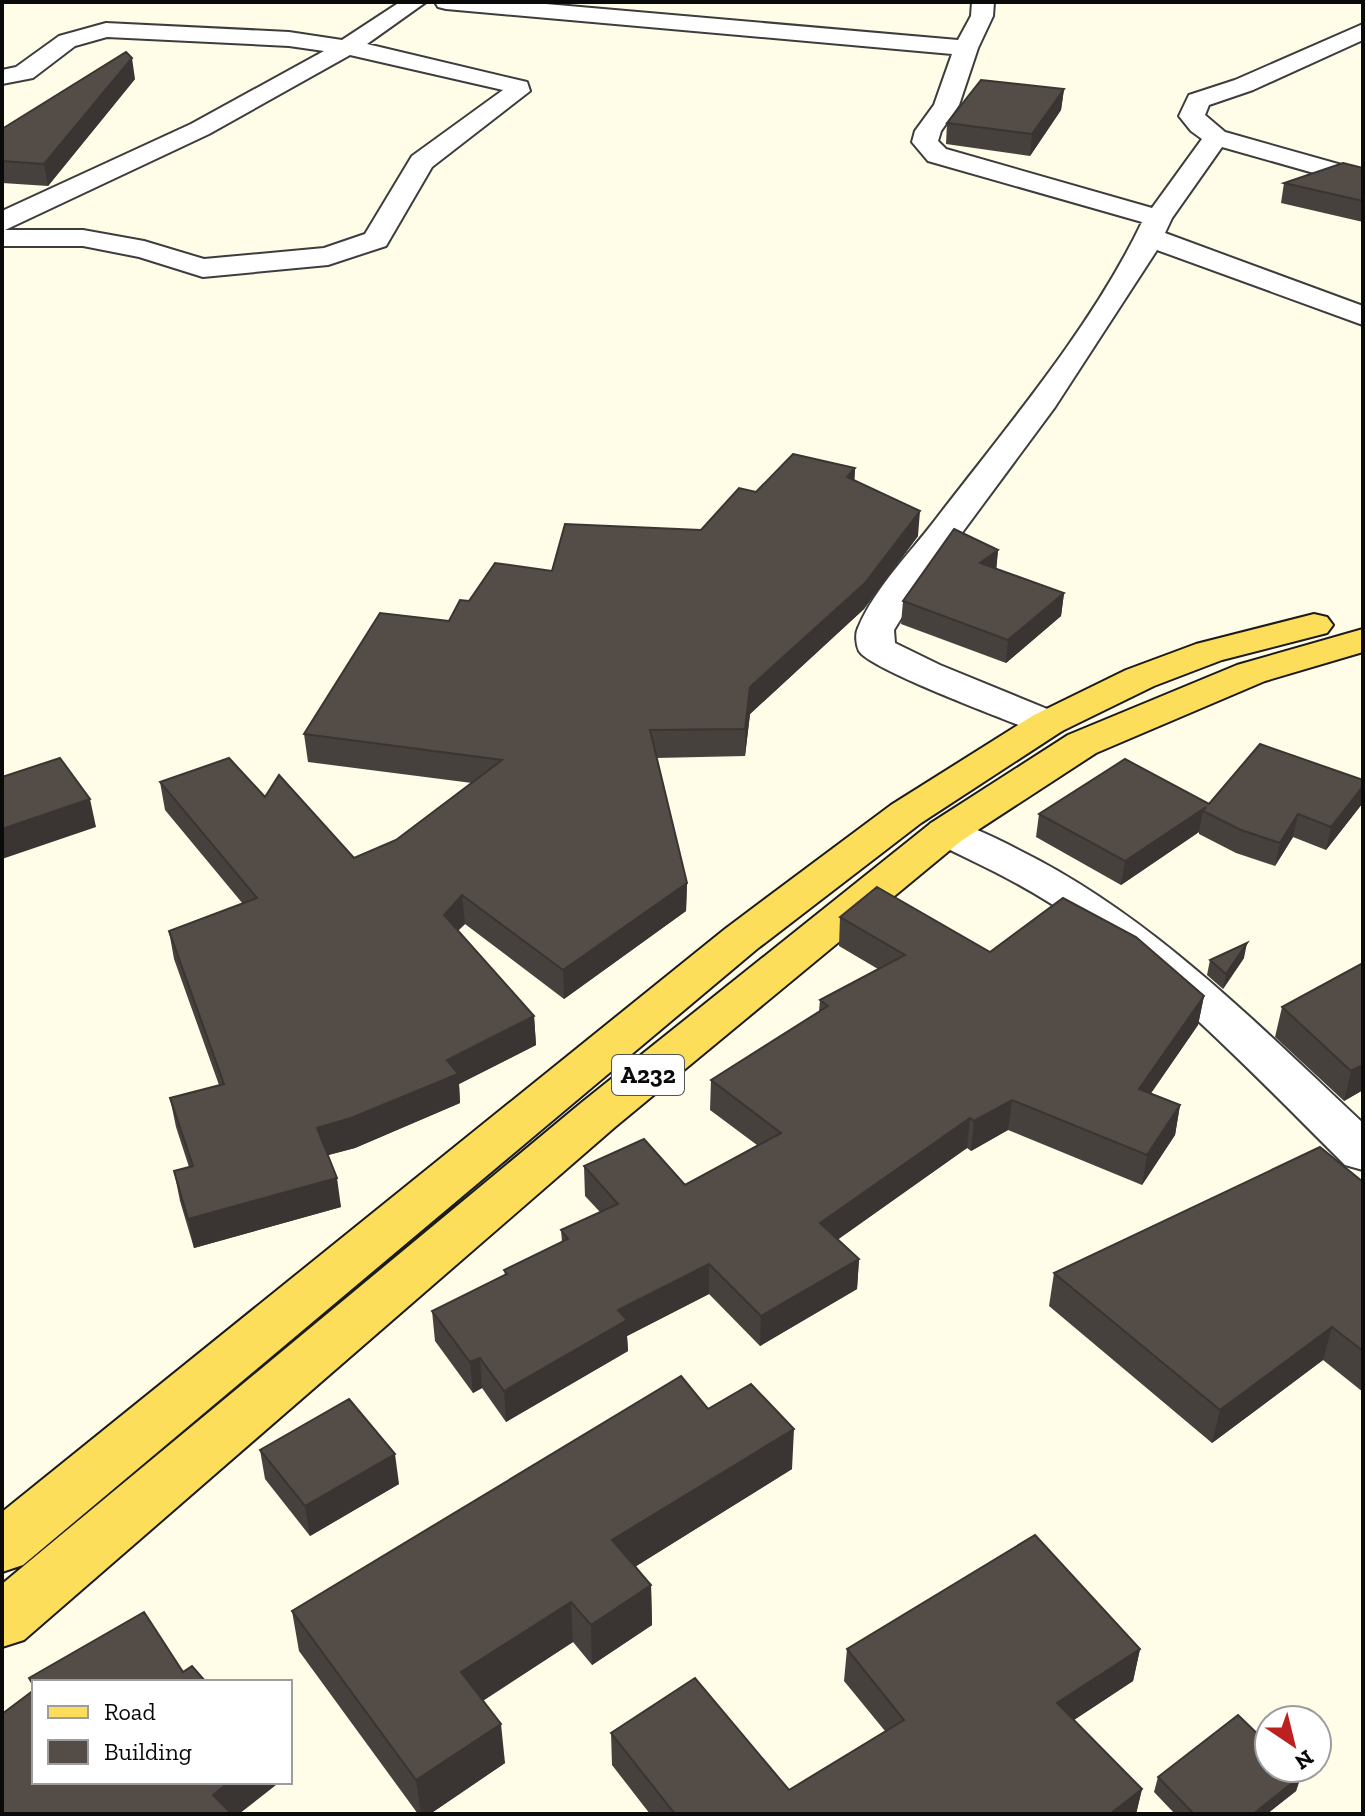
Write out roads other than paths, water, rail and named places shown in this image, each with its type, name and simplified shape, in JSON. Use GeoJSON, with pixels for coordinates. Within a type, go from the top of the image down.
{"type":"FeatureCollection","features":[{"type":"Feature","properties":{"kind":"main road","name":"A232"},"geometry":{"type":"LineString","coordinates":[[2,1547],[741,939],[906,814],[1048,723],[1140,678],[1209,652],[1363,612]]}},
{"type":"Feature","properties":{"kind":"main road","name":"A232"},"geometry":{"type":"LineString","coordinates":[[2,1621],[598,1115],[946,832],[1082,744],[1251,673],[1363,640]]}},
{"type":"Feature","properties":{"kind":"street"},"geometry":{"type":"LineString","coordinates":[[2,222],[41,200],[200,129],[351,48],[415,2]]}},
{"type":"Feature","properties":{"kind":"street"},"geometry":{"type":"LineString","coordinates":[[446,2],[966,48]]}},
{"type":"Feature","properties":{"kind":"street"},"geometry":{"type":"LineString","coordinates":[[983,2],[982,16],[966,48],[946,105],[928,131],[925,142],[937,155],[1153,228],[1363,316]]}},
{"type":"Feature","properties":{"kind":"street"},"geometry":{"type":"LineString","coordinates":[[2,77],[24,73],[67,41],[89,32],[106,30],[289,39],[351,48],[518,87],[518,91],[421,162],[376,240],[328,256],[203,268],[144,250],[83,238],[2,238]]}},
{"type":"Feature","properties":{"kind":"street"},"geometry":{"type":"LineString","coordinates":[[1363,31],[1244,85],[1198,100],[1192,116],[1216,137],[1363,179]]}},
{"type":"Feature","properties":{"kind":"street"},"geometry":{"type":"LineString","coordinates":[[1048,723],[926,673],[876,648],[875,630],[896,596],[1044,400],[1138,261],[1153,228],[1216,137]]}},
{"type":"Feature","properties":{"kind":"street"},"geometry":{"type":"LineString","coordinates":[[946,832],[1015,863],[1079,902],[1156,960],[1363,1152]]}}]}
